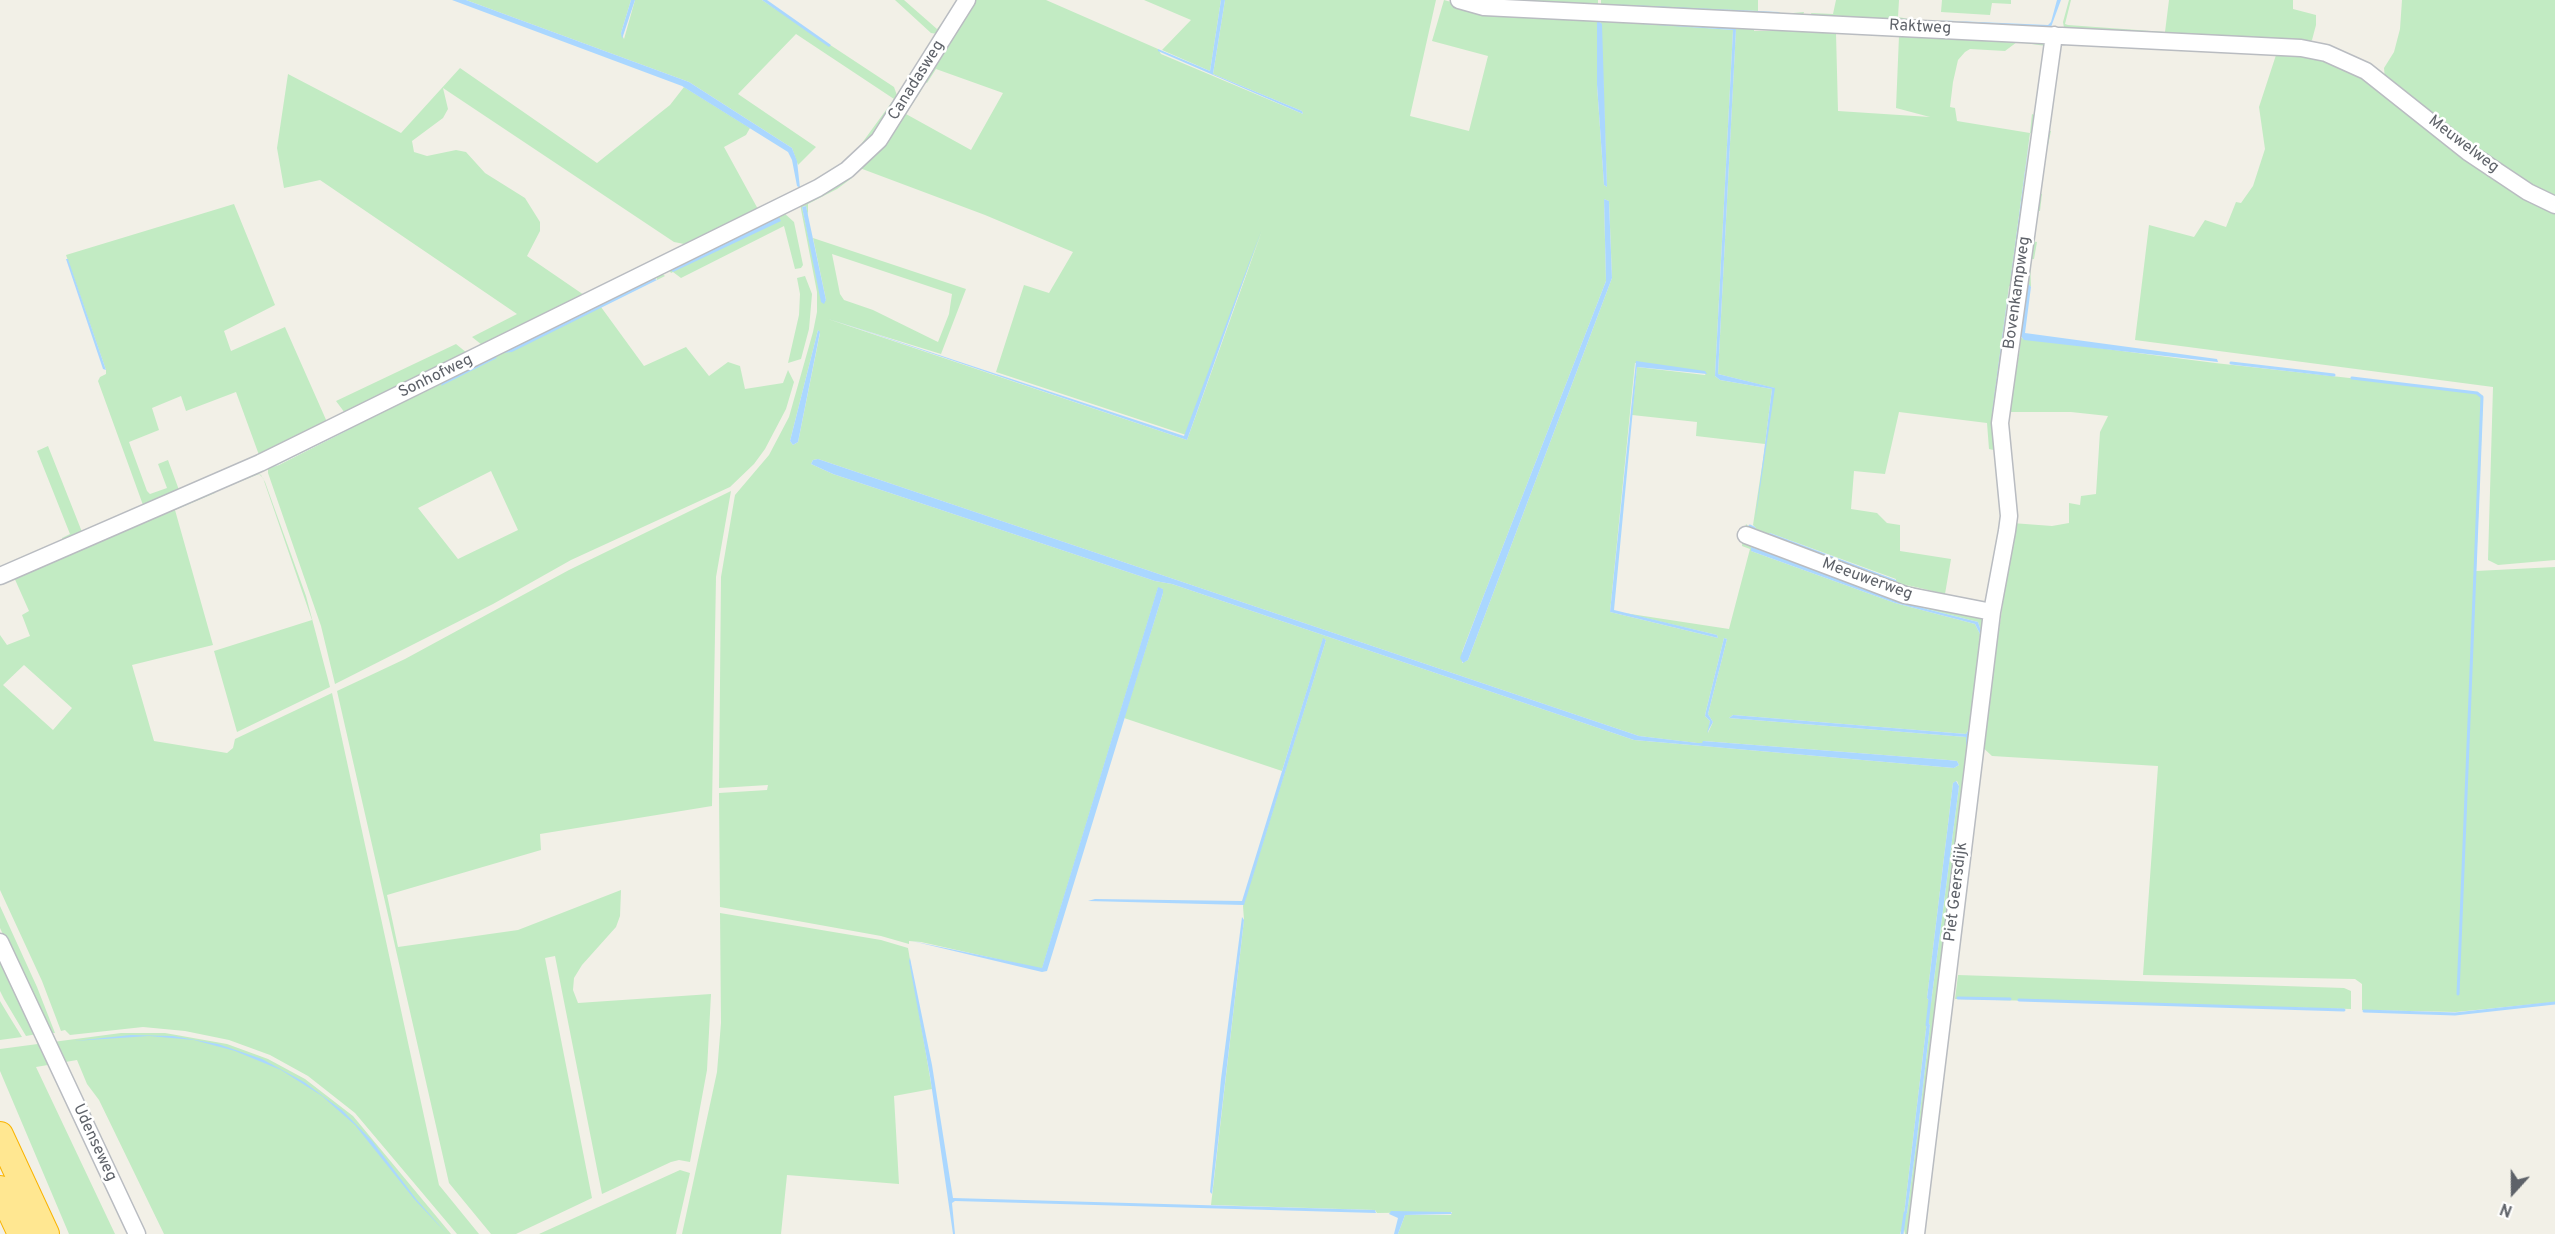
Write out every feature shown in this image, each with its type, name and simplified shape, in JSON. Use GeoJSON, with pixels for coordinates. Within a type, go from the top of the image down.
{"type":"FeatureCollection","features":[{"type":"Feature","properties":{"kind":"highway"},"geometry":{"type":"LineString","coordinates":[[0,1135],[46,1234]]}},
{"type":"Feature","properties":{"kind":"highway"},"geometry":{"type":"LineString","coordinates":[[0,1190],[21,1234]]}},
{"type":"Feature","properties":{"kind":"street","name":"Canadasweg"},"geometry":{"type":"LineString","coordinates":[[862,157],[889,126],[967,0]]}},
{"type":"Feature","properties":{"kind":"street","name":"Raktweg"},"geometry":{"type":"LineString","coordinates":[[1459,0],[1484,7],[2301,48],[2326,53],[2376,77]]}},
{"type":"Feature","properties":{"kind":"street","name":"Bovenkampweg"},"geometry":{"type":"LineString","coordinates":[[2004,551],[2009,516],[2000,423],[2054,35]]}},
{"type":"Feature","properties":{"kind":"street","name":"Meuwelweg"},"geometry":{"type":"LineString","coordinates":[[2376,77],[2468,152],[2528,192],[2555,205]]}},
{"type":"Feature","properties":{"kind":"street","name":"Sonhofweg"},"geometry":{"type":"LineString","coordinates":[[0,576],[260,463],[792,202],[834,179],[862,157]]}},
{"type":"Feature","properties":{"kind":"street","name":"Meeuwerweg"},"geometry":{"type":"LineString","coordinates":[[1746,536],[1905,595],[1992,612]]}},
{"type":"Feature","properties":{"kind":"street","name":"Piet Geersdijk"},"geometry":{"type":"LineString","coordinates":[[1916,1234],[1992,612],[2004,551]]}},
{"type":"Feature","properties":{"kind":"street","name":"Udenseweg"},"geometry":{"type":"LineString","coordinates":[[0,942],[136,1234]]}},
{"type":"Feature","properties":{"kind":"green space"},"geometry":{"type":"Polygon","coordinates":[[[466,0],[631,0],[621,33],[624,39],[635,0],[762,0],[894,87],[899,101],[862,150],[862,143],[894,99],[796,34],[738,94],[816,147],[798,165],[792,148],[689,82],[466,0]]]}},
{"type":"Feature","properties":{"kind":"green space"},"geometry":{"type":"Polygon","coordinates":[[[895,0],[904,0],[937,29],[941,24],[945,30],[938,34],[931,33],[895,0]]]}},
{"type":"Feature","properties":{"kind":"green space"},"geometry":{"type":"Polygon","coordinates":[[[971,0],[1046,0],[1158,49],[1161,54],[1303,114],[1302,111],[1213,74],[1225,0],[1436,0],[1410,116],[1469,131],[1488,56],[1432,41],[1444,0],[1480,10],[1832,28],[1836,33],[1838,111],[1930,117],[1896,108],[1899,36],[2004,40],[1896,34],[1892,36],[1895,31],[2039,38],[2046,43],[2048,49],[2045,73],[2046,46],[2017,42],[2005,51],[1970,49],[1965,52],[1958,60],[1950,107],[1955,108],[1957,121],[2030,133],[2032,114],[2038,117],[1997,414],[1998,451],[1989,449],[1987,423],[1899,412],[1885,474],[1854,471],[1851,509],[1877,513],[1887,523],[1900,525],[1900,551],[1951,559],[1945,594],[1903,584],[1949,597],[1951,595],[1952,603],[1904,592],[1751,534],[1745,529],[1746,524],[1750,528],[1756,528],[1753,525],[1774,388],[1718,374],[1736,28],[1741,28],[1611,21],[1733,30],[1715,376],[1720,380],[1772,389],[1765,444],[1696,436],[1697,422],[1632,415],[1637,367],[1705,375],[1706,373],[1635,363],[1610,612],[1718,638],[1717,635],[1624,613],[1729,629],[1750,549],[1742,546],[1743,537],[1907,598],[1974,612],[1982,617],[1986,625],[1913,1234],[1905,1234],[1903,1225],[1900,1234],[1398,1234],[1405,1215],[1451,1215],[1452,1212],[1377,1213],[1375,1210],[1211,1205],[1244,920],[1243,906],[1326,640],[1323,639],[1282,771],[1124,718],[1163,589],[1158,588],[1042,969],[921,942],[909,941],[909,944],[881,936],[720,907],[719,793],[767,790],[768,785],[719,788],[721,577],[735,495],[769,455],[789,417],[813,332],[817,312],[817,292],[800,204],[847,175],[852,178],[837,189],[808,204],[808,217],[806,206],[802,207],[823,303],[826,300],[813,238],[966,289],[941,354],[828,319],[1187,440],[1262,231],[1186,435],[996,372],[1024,285],[1049,293],[1073,252],[985,215],[857,167],[891,130],[917,88],[922,89],[906,114],[971,150],[1003,93],[936,69],[927,83],[922,80],[971,0]],[[1494,13],[1494,16],[1588,21],[1589,18],[1494,13]],[[1597,20],[1597,85],[1604,185],[1607,187],[1601,23],[1597,20]],[[1754,28],[1754,31],[1808,30],[1754,28]],[[2030,133],[2011,276],[2032,134],[2030,133]],[[1604,199],[1606,281],[1462,652],[1462,663],[1468,660],[1612,278],[1609,201],[1604,199]],[[832,254],[840,294],[844,300],[873,310],[938,342],[949,314],[952,294],[832,254]],[[2009,286],[1992,413],[2011,287],[2009,286]],[[818,330],[790,441],[793,445],[798,442],[820,333],[818,330]],[[818,459],[813,460],[811,464],[833,474],[1155,581],[1172,584],[1634,740],[1954,768],[1959,765],[1957,761],[1948,760],[1703,741],[1703,744],[1639,736],[818,459]],[[1770,533],[1768,535],[1896,581],[1896,579],[1770,533]],[[1751,547],[1751,551],[1895,603],[1975,624],[1980,634],[1972,715],[1982,634],[1978,622],[1907,604],[1751,547]],[[1724,638],[1705,716],[1710,721],[1708,733],[1713,722],[1708,714],[1727,639],[1724,638]],[[1733,715],[1729,718],[1966,737],[1966,758],[1970,727],[1966,734],[1733,715]],[[1957,781],[1953,783],[1927,998],[1931,1003],[1959,786],[1957,781]],[[1927,1021],[1904,1215],[1907,1213],[1930,1025],[1927,1021]]]}},
{"type":"Feature","properties":{"kind":"green space"},"geometry":{"type":"Polygon","coordinates":[[[1144,0],[1221,0],[1210,71],[1162,50],[1191,20],[1144,0]]]}},
{"type":"Feature","properties":{"kind":"green space"},"geometry":{"type":"Polygon","coordinates":[[[1528,0],[1598,0],[1598,4],[1601,4],[1601,0],[1758,0],[1758,11],[1608,5],[1779,12],[1782,14],[1804,12],[1803,15],[1527,2],[1528,0]]]}},
{"type":"Feature","properties":{"kind":"green space"},"geometry":{"type":"Polygon","coordinates":[[[1836,0],[1899,0],[1898,17],[1920,21],[1813,18],[1811,13],[1833,14],[1836,0]]]}},
{"type":"Feature","properties":{"kind":"green space"},"geometry":{"type":"Polygon","coordinates":[[[1942,0],[2011,0],[2011,4],[1992,3],[1990,15],[1941,12],[1942,0]]]}},
{"type":"Feature","properties":{"kind":"green space"},"geometry":{"type":"Polygon","coordinates":[[[2069,0],[2071,0],[2065,24],[2068,25],[2165,32],[2169,0],[2293,0],[2293,9],[2316,15],[2316,25],[2312,40],[2307,45],[2064,28],[2063,22],[2069,0]]]}},
{"type":"Feature","properties":{"kind":"green space"},"geometry":{"type":"Polygon","coordinates":[[[2402,0],[2555,0],[2555,202],[2529,189],[2385,80],[2384,68],[2394,52],[2400,29],[2402,0]]]}},
{"type":"Feature","properties":{"kind":"green space"},"geometry":{"type":"Polygon","coordinates":[[[2280,50],[2350,66],[2555,208],[2555,560],[2498,565],[2488,560],[2493,387],[2135,340],[2149,225],[2194,237],[2205,220],[2226,227],[2236,202],[2241,203],[2253,186],[2265,149],[2259,107],[2277,52],[2280,50]]]}},
{"type":"Feature","properties":{"kind":"green space"},"geometry":{"type":"Polygon","coordinates":[[[460,68],[597,163],[670,105],[684,87],[750,128],[746,135],[724,147],[759,211],[754,210],[684,244],[674,242],[443,88],[448,109],[443,118],[412,141],[414,152],[427,156],[456,150],[466,152],[485,173],[525,198],[540,222],[540,231],[527,256],[584,295],[482,345],[472,337],[517,314],[320,180],[284,188],[277,148],[288,74],[401,133],[460,68]]]}},
{"type":"Feature","properties":{"kind":"green space"},"geometry":{"type":"Polygon","coordinates":[[[2050,85],[2054,86],[2048,130],[2051,131],[2048,145],[2045,144],[2038,193],[2042,194],[2040,211],[2036,211],[2032,241],[2037,242],[2034,259],[2030,259],[2031,287],[2026,283],[2021,338],[2215,363],[2475,392],[2483,396],[2476,571],[2555,567],[2555,1002],[2456,1012],[2362,1010],[2362,984],[2355,979],[2143,975],[2158,766],[1992,756],[1979,744],[1992,633],[2012,523],[2052,526],[2069,523],[2069,503],[2080,505],[2081,496],[2096,494],[2100,432],[2108,416],[2071,412],[2005,412],[2050,85]],[[2018,347],[2009,405],[2010,406],[2020,349],[2018,347]],[[2009,560],[1996,631],[1999,630],[2009,560]],[[1993,639],[1982,743],[1997,640],[1993,639]]]}},
{"type":"Feature","properties":{"kind":"green space"},"geometry":{"type":"Polygon","coordinates":[[[234,204],[275,305],[224,331],[231,351],[285,327],[327,422],[259,455],[236,392],[186,411],[181,396],[152,408],[159,430],[129,442],[150,494],[167,488],[158,464],[168,460],[179,490],[64,544],[62,538],[70,534],[37,451],[48,446],[82,532],[143,505],[98,381],[106,374],[106,370],[66,255],[234,204]]]}},
{"type":"Feature","properties":{"kind":"green space"},"geometry":{"type":"Polygon","coordinates":[[[784,213],[794,222],[803,265],[801,268],[795,269],[784,226],[681,278],[671,273],[668,268],[784,213]]]}},
{"type":"Feature","properties":{"kind":"green space"},"geometry":{"type":"Polygon","coordinates":[[[660,272],[665,276],[657,280],[657,278],[505,354],[601,307],[644,366],[686,347],[709,376],[728,362],[740,366],[745,389],[783,383],[788,370],[794,382],[786,409],[765,449],[754,464],[730,487],[571,560],[493,604],[335,684],[321,626],[268,473],[268,467],[660,272]],[[352,428],[321,442],[273,467],[279,465],[352,428]],[[491,471],[418,508],[458,559],[518,530],[491,471]]]}},
{"type":"Feature","properties":{"kind":"green space"},"geometry":{"type":"Polygon","coordinates":[[[805,276],[812,294],[809,329],[801,359],[788,363],[799,315],[800,294],[797,278],[805,276]]]}},
{"type":"Feature","properties":{"kind":"green space"},"geometry":{"type":"Polygon","coordinates":[[[456,344],[467,353],[345,413],[336,401],[456,344]]]}},
{"type":"Feature","properties":{"kind":"green space"},"geometry":{"type":"Polygon","coordinates":[[[259,474],[222,489],[223,485],[259,474]]]}},
{"type":"Feature","properties":{"kind":"green space"},"geometry":{"type":"Polygon","coordinates":[[[263,479],[306,596],[330,687],[237,732],[214,651],[312,620],[263,479]]]}},
{"type":"Feature","properties":{"kind":"green space"},"geometry":{"type":"Polygon","coordinates":[[[209,491],[215,493],[175,510],[213,645],[132,665],[154,741],[227,753],[233,748],[235,739],[332,693],[439,1185],[479,1234],[457,1234],[355,1113],[308,1076],[270,1055],[229,1040],[185,1031],[143,1027],[70,1035],[65,1030],[61,1031],[42,981],[0,890],[0,635],[7,645],[30,636],[22,615],[29,611],[13,575],[209,491]],[[24,665],[3,685],[53,730],[72,708],[24,665]]]}},
{"type":"Feature","properties":{"kind":"green space"},"geometry":{"type":"Polygon","coordinates":[[[731,491],[716,577],[712,806],[540,834],[541,850],[387,895],[398,947],[518,930],[621,890],[620,916],[616,927],[582,965],[574,978],[573,990],[578,1003],[711,994],[707,1070],[690,1162],[679,1160],[671,1162],[602,1194],[555,956],[545,958],[592,1198],[516,1234],[491,1234],[449,1183],[337,691],[405,659],[569,570],[731,491]]]}},
{"type":"Feature","properties":{"kind":"green space"},"geometry":{"type":"Polygon","coordinates":[[[0,906],[55,1033],[49,1033],[0,928],[0,906]]]}},
{"type":"Feature","properties":{"kind":"green space"},"geometry":{"type":"Polygon","coordinates":[[[720,913],[881,940],[908,948],[932,1089],[894,1096],[899,1184],[787,1175],[781,1234],[682,1234],[717,1072],[721,1023],[720,913]]]}},
{"type":"Feature","properties":{"kind":"green space"},"geometry":{"type":"Polygon","coordinates":[[[0,957],[37,1034],[26,1036],[0,991],[0,957]]]}},
{"type":"Feature","properties":{"kind":"green space"},"geometry":{"type":"Polygon","coordinates":[[[1958,975],[2344,988],[2351,991],[2351,1009],[1955,999],[1958,975]]]}},
{"type":"Feature","properties":{"kind":"green space"},"geometry":{"type":"Polygon","coordinates":[[[0,1001],[9,1016],[22,1037],[0,1040],[0,1001]]]}},
{"type":"Feature","properties":{"kind":"green space"},"geometry":{"type":"Polygon","coordinates":[[[121,1033],[165,1033],[227,1044],[268,1059],[305,1079],[353,1116],[451,1234],[164,1234],[77,1060],[36,1067],[115,1234],[69,1234],[0,1071],[0,1049],[121,1033]]]}},
{"type":"Feature","properties":{"kind":"green space"},"geometry":{"type":"Polygon","coordinates":[[[680,1170],[690,1173],[676,1234],[539,1234],[680,1170]]]}},
{"type":"Feature","properties":{"kind":"water"},"geometry":{"type":"Polygon","coordinates":[[[452,0],[466,0],[689,82],[792,148],[797,161],[800,188],[797,186],[792,160],[788,152],[682,86],[452,0]]]}},
{"type":"Feature","properties":{"kind":"water"},"geometry":{"type":"Polygon","coordinates":[[[631,0],[635,0],[622,39],[621,33],[631,0]]]}},
{"type":"Feature","properties":{"kind":"water"},"geometry":{"type":"Polygon","coordinates":[[[762,0],[767,0],[831,45],[829,47],[762,0]]]}},
{"type":"Feature","properties":{"kind":"water"},"geometry":{"type":"Polygon","coordinates":[[[1221,0],[1225,0],[1213,74],[1302,111],[1303,114],[1158,51],[1158,49],[1210,71],[1221,0]]]}},
{"type":"Feature","properties":{"kind":"water"},"geometry":{"type":"Polygon","coordinates":[[[2057,0],[2061,0],[2051,27],[1933,20],[2048,25],[2051,22],[2057,0]]]}},
{"type":"Feature","properties":{"kind":"water"},"geometry":{"type":"Polygon","coordinates":[[[1608,4],[1779,12],[1778,14],[1608,4]]]}},
{"type":"Feature","properties":{"kind":"water"},"geometry":{"type":"Polygon","coordinates":[[[1597,20],[1602,24],[1607,187],[1604,185],[1597,85],[1597,20]]]}},
{"type":"Feature","properties":{"kind":"water"},"geometry":{"type":"Polygon","coordinates":[[[1611,22],[1741,27],[1736,29],[1718,374],[1775,388],[1755,522],[1772,389],[1720,380],[1715,376],[1733,30],[1611,22]]]}},
{"type":"Feature","properties":{"kind":"water"},"geometry":{"type":"Polygon","coordinates":[[[2030,133],[2013,276],[2011,276],[2030,133]]]}},
{"type":"Feature","properties":{"kind":"water"},"geometry":{"type":"Polygon","coordinates":[[[1604,199],[1609,201],[1612,278],[1468,660],[1463,663],[1460,658],[1606,281],[1604,199]]]}},
{"type":"Feature","properties":{"kind":"water"},"geometry":{"type":"Polygon","coordinates":[[[806,206],[826,300],[824,304],[821,302],[802,207],[806,206]]]}},
{"type":"Feature","properties":{"kind":"water"},"geometry":{"type":"Polygon","coordinates":[[[779,217],[781,221],[673,272],[671,270],[779,217]]]}},
{"type":"Feature","properties":{"kind":"water"},"geometry":{"type":"Polygon","coordinates":[[[1261,231],[1187,440],[827,318],[1184,436],[1261,231]]]}},
{"type":"Feature","properties":{"kind":"water"},"geometry":{"type":"Polygon","coordinates":[[[66,259],[68,259],[106,370],[103,369],[66,259]]]}},
{"type":"Feature","properties":{"kind":"water"},"geometry":{"type":"Polygon","coordinates":[[[653,278],[657,280],[512,352],[503,353],[653,278]]]}},
{"type":"Feature","properties":{"kind":"water"},"geometry":{"type":"Polygon","coordinates":[[[2027,282],[2031,287],[2025,333],[2217,359],[2218,362],[2024,340],[2020,335],[2027,282]]]}},
{"type":"Feature","properties":{"kind":"water"},"geometry":{"type":"Polygon","coordinates":[[[2009,286],[1994,414],[1992,413],[2009,286]]]}},
{"type":"Feature","properties":{"kind":"water"},"geometry":{"type":"Polygon","coordinates":[[[818,330],[820,332],[798,442],[793,445],[790,441],[818,330]]]}},
{"type":"Feature","properties":{"kind":"water"},"geometry":{"type":"Polygon","coordinates":[[[494,356],[497,358],[441,386],[443,380],[494,356]]]}},
{"type":"Feature","properties":{"kind":"water"},"geometry":{"type":"Polygon","coordinates":[[[1636,361],[1705,371],[1707,374],[1637,367],[1614,610],[1717,635],[1718,638],[1610,612],[1636,361]]]}},
{"type":"Feature","properties":{"kind":"water"},"geometry":{"type":"Polygon","coordinates":[[[352,428],[273,467],[273,466],[352,428]]]}},
{"type":"Feature","properties":{"kind":"water"},"geometry":{"type":"Polygon","coordinates":[[[818,459],[1639,736],[1698,743],[1703,741],[1948,760],[1957,761],[1959,765],[1954,768],[1634,740],[1172,584],[1155,581],[833,474],[811,464],[813,460],[818,459]]]}},
{"type":"Feature","properties":{"kind":"water"},"geometry":{"type":"Polygon","coordinates":[[[1770,533],[1896,580],[1897,582],[1768,535],[1770,533]]]}},
{"type":"Feature","properties":{"kind":"water"},"geometry":{"type":"Polygon","coordinates":[[[1751,547],[1907,604],[1978,622],[1982,634],[1972,715],[1980,634],[1975,624],[1895,603],[1751,551],[1751,547]]]}},
{"type":"Feature","properties":{"kind":"water"},"geometry":{"type":"Polygon","coordinates":[[[1158,587],[1163,589],[1163,593],[1047,971],[1042,972],[912,941],[1042,968],[1158,587]]]}},
{"type":"Feature","properties":{"kind":"water"},"geometry":{"type":"Polygon","coordinates":[[[1323,638],[1326,640],[1244,905],[1088,901],[1095,899],[1242,901],[1323,638]]]}},
{"type":"Feature","properties":{"kind":"water"},"geometry":{"type":"Polygon","coordinates":[[[1724,638],[1727,639],[1708,714],[1713,722],[1707,733],[1710,721],[1705,716],[1724,638]]]}},
{"type":"Feature","properties":{"kind":"water"},"geometry":{"type":"Polygon","coordinates":[[[1733,715],[1966,734],[1970,727],[1966,758],[1966,737],[1729,718],[1733,715]]]}},
{"type":"Feature","properties":{"kind":"water"},"geometry":{"type":"Polygon","coordinates":[[[1956,781],[1959,786],[1931,1003],[1927,998],[1953,783],[1956,781]]]}},
{"type":"Feature","properties":{"kind":"water"},"geometry":{"type":"Polygon","coordinates":[[[1242,917],[1244,920],[1212,1194],[1210,1192],[1221,1079],[1242,917]]]}},
{"type":"Feature","properties":{"kind":"water"},"geometry":{"type":"Polygon","coordinates":[[[910,958],[932,1065],[953,1198],[1375,1210],[1376,1213],[955,1201],[952,1203],[955,1234],[953,1234],[910,958]]]}},
{"type":"Feature","properties":{"kind":"water"},"geometry":{"type":"Polygon","coordinates":[[[1927,1021],[1930,1025],[1917,1138],[1907,1213],[1904,1215],[1927,1021]]]}},
{"type":"Feature","properties":{"kind":"water"},"geometry":{"type":"Polygon","coordinates":[[[131,1035],[173,1036],[218,1044],[262,1059],[304,1082],[343,1111],[372,1141],[416,1199],[447,1234],[415,1200],[355,1125],[322,1096],[281,1070],[235,1051],[194,1040],[149,1036],[74,1041],[131,1035]]]}},
{"type":"Feature","properties":{"kind":"water"},"geometry":{"type":"Polygon","coordinates":[[[1391,1211],[1451,1212],[1452,1214],[1405,1215],[1398,1234],[1394,1234],[1398,1218],[1389,1214],[1391,1211]]]}},
{"type":"Feature","properties":{"kind":"waterway"},"geometry":{"type":"LineString","coordinates":[[2231,363],[2334,375]]}},
{"type":"Feature","properties":{"kind":"waterway"},"geometry":{"type":"LineString","coordinates":[[2352,378],[2477,393],[2482,397],[2458,994]]}},
{"type":"Feature","properties":{"kind":"waterway"},"geometry":{"type":"LineString","coordinates":[[1750,526],[1754,528]]}},
{"type":"Feature","properties":{"kind":"waterway"},"geometry":{"type":"LineString","coordinates":[[1958,998],[2010,999]]}},
{"type":"Feature","properties":{"kind":"waterway"},"geometry":{"type":"LineString","coordinates":[[1927,1025],[1930,999]]}},
{"type":"Feature","properties":{"kind":"waterway"},"geometry":{"type":"LineString","coordinates":[[2019,1000],[2344,1010]]}},
{"type":"Feature","properties":{"kind":"waterway"},"geometry":{"type":"LineString","coordinates":[[2364,1011],[2455,1014],[2555,1003]]}},
{"type":"Feature","properties":{"kind":"waterway"},"geometry":{"type":"LineString","coordinates":[[1902,1234],[1905,1213]]}}]}
